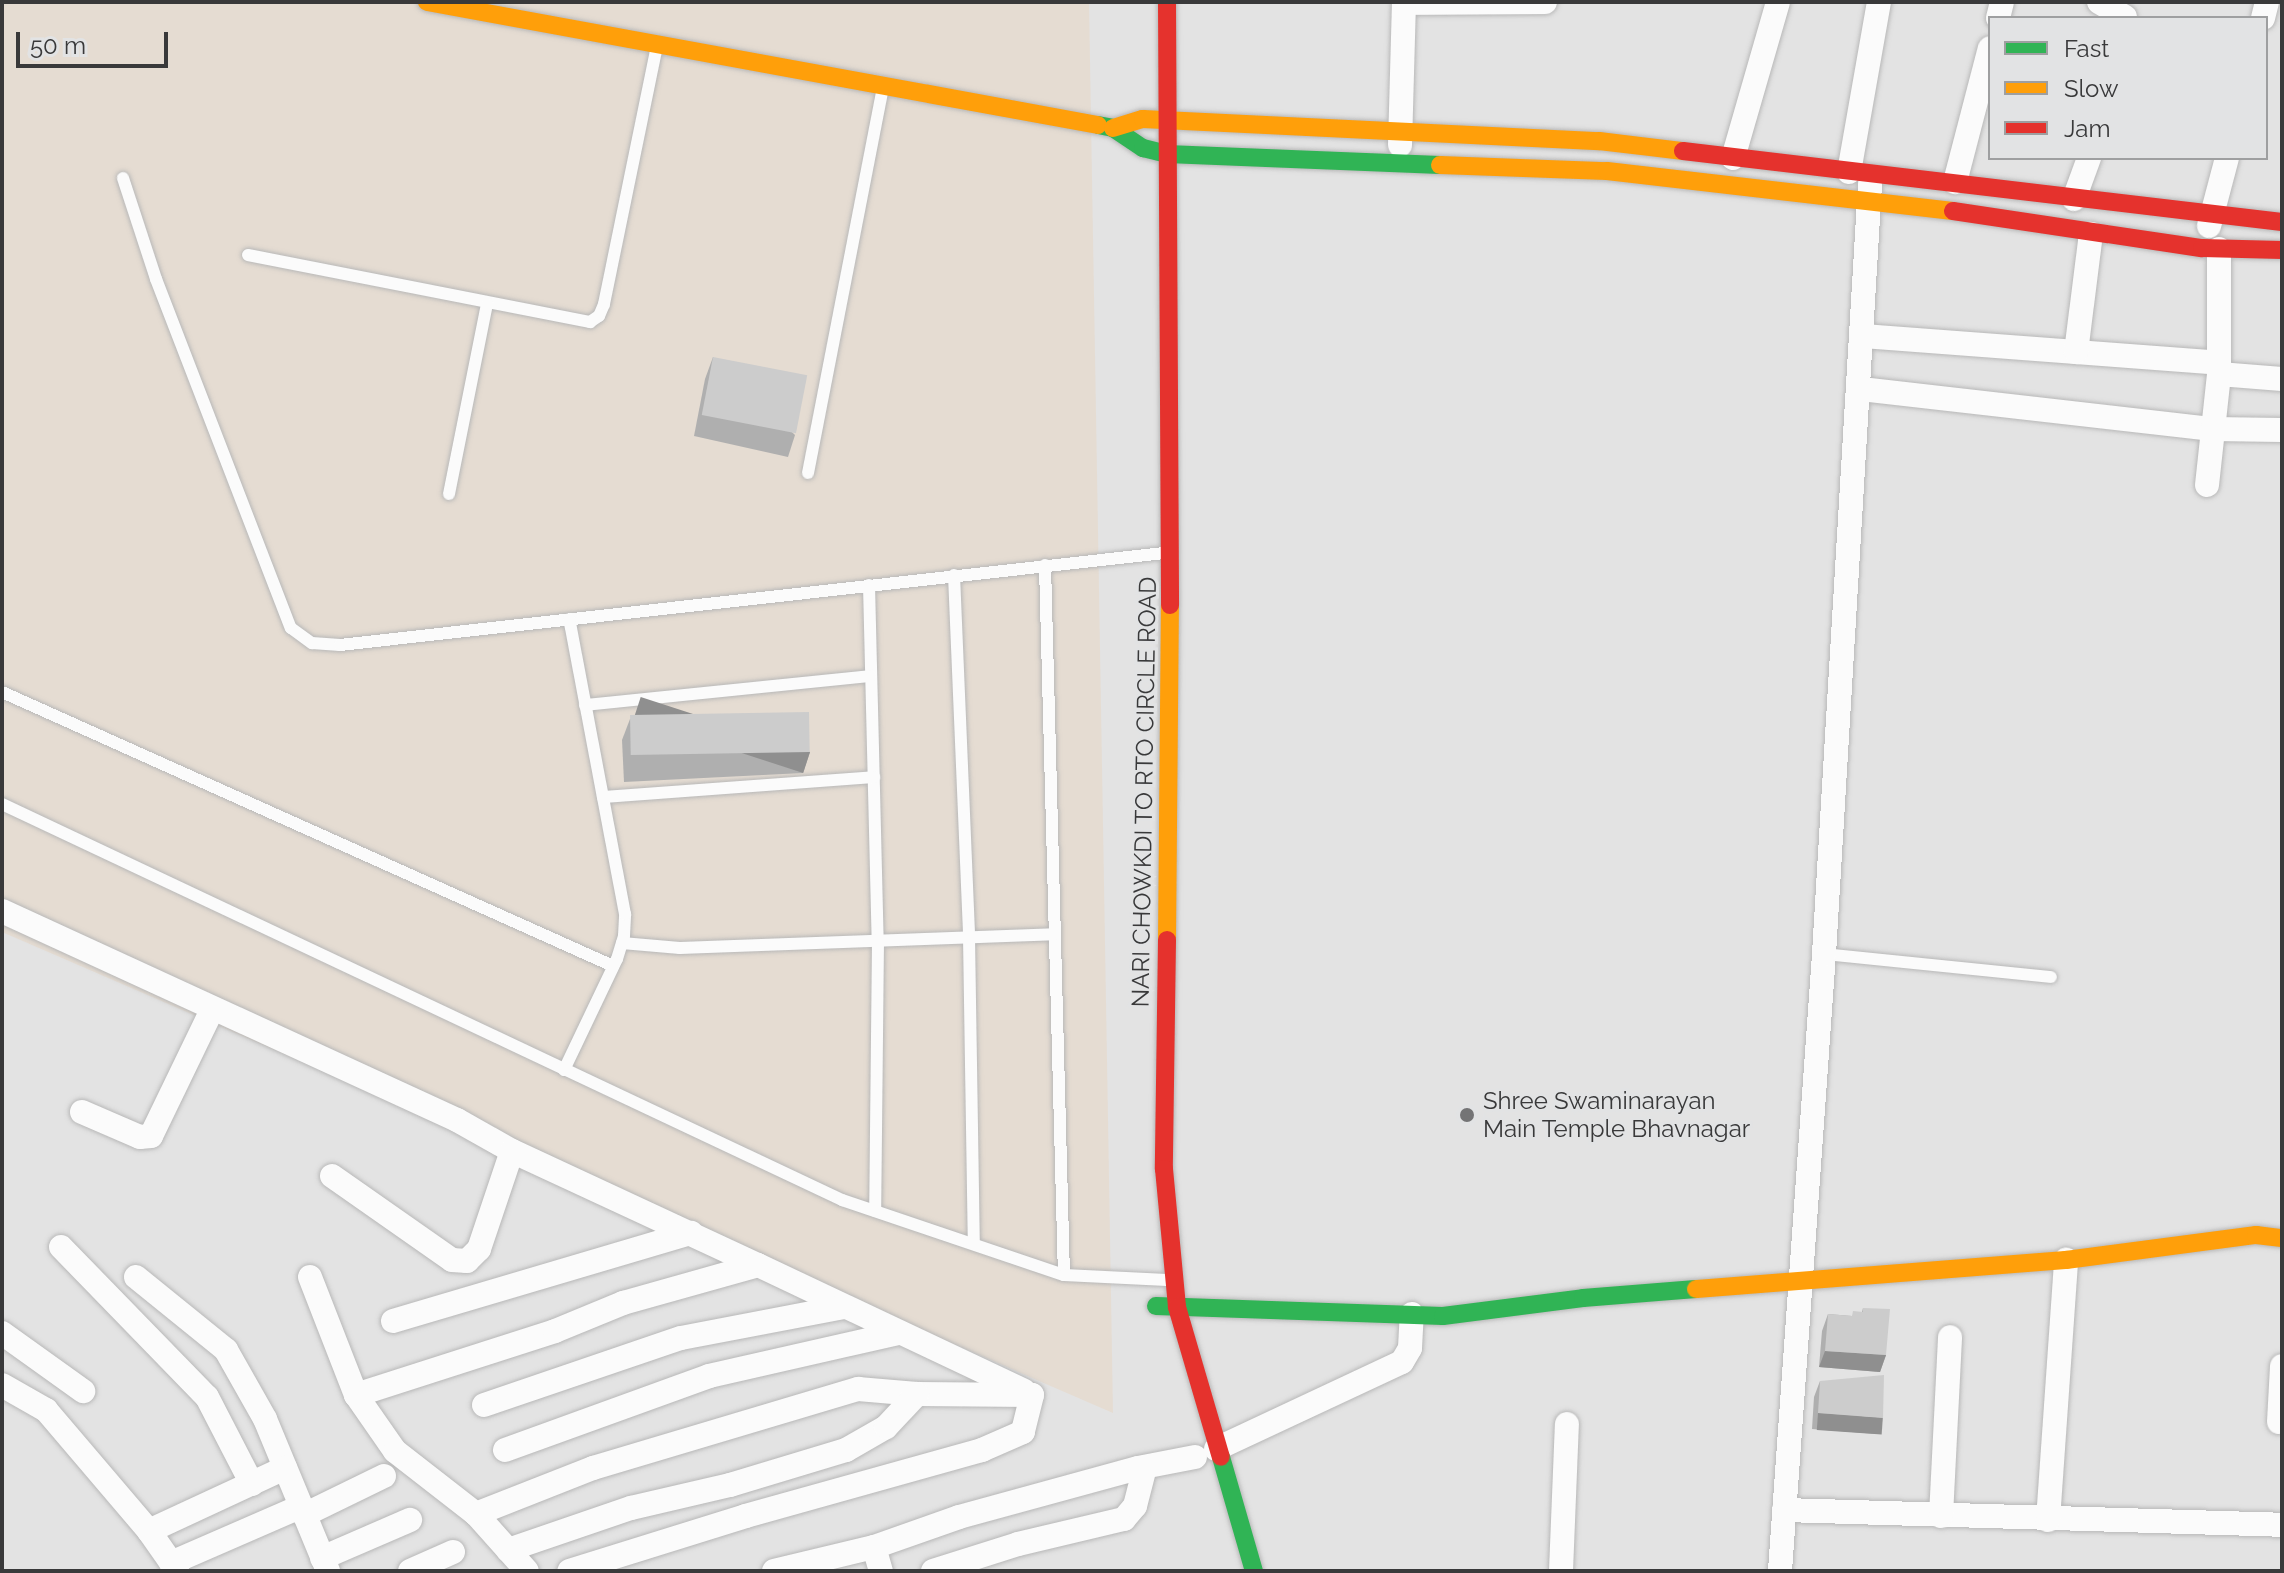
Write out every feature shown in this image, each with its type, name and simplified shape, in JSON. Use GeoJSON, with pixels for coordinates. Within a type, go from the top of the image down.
{"type":"FeatureCollection","features":[{"type":"Feature","properties":{"kind":"main road"},"geometry":{"type":"LineString","coordinates":[[427,2],[1113,128],[1143,156],[1167,154],[1607,171],[1912,205],[2091,234],[2211,248],[2282,250]]}},
{"type":"Feature","properties":{"kind":"main road","name":"NARI CHOWKDI TO RTO CIRCLE ROAD"},"geometry":{"type":"LineString","coordinates":[[1167,2],[1171,553],[1164,1169],[1177,1307],[1200,1455],[1254,1571]]}},
{"type":"Feature","properties":{"kind":"main road"},"geometry":{"type":"LineString","coordinates":[[1143,112],[1167,122],[1599,141],[2282,222]]}},
{"type":"Feature","properties":{"kind":"main road"},"geometry":{"type":"LineString","coordinates":[[1113,128],[1143,112]]}},
{"type":"Feature","properties":{"kind":"main road"},"geometry":{"type":"LineString","coordinates":[[1143,112],[1143,156]]}},
{"type":"Feature","properties":{"kind":"main road"},"geometry":{"type":"LineString","coordinates":[[1150,1260],[1158,1313],[1177,1307],[1443,1316],[1583,1298],[2066,1260],[2256,1235],[2282,1238]]}},
{"type":"Feature","properties":{"kind":"street"},"geometry":{"type":"LineString","coordinates":[[1400,163],[1404,3],[1545,2]]}},
{"type":"Feature","properties":{"kind":"street"},"geometry":{"type":"LineString","coordinates":[[1733,158],[1778,2]]}},
{"type":"Feature","properties":{"kind":"street"},"geometry":{"type":"LineString","coordinates":[[1780,1571],[1861,389],[1867,202],[1861,173],[1879,2]]}},
{"type":"Feature","properties":{"kind":"street"},"geometry":{"type":"LineString","coordinates":[[2099,2],[2127,12]]}},
{"type":"Feature","properties":{"kind":"street"},"geometry":{"type":"LineString","coordinates":[[1955,182],[1988,56]]}},
{"type":"Feature","properties":{"kind":"street"},"geometry":{"type":"LineString","coordinates":[[2074,199],[2088,160]]}},
{"type":"Feature","properties":{"kind":"street"},"geometry":{"type":"LineString","coordinates":[[2207,485],[2219,368],[2211,248],[2212,214],[2226,160]]}},
{"type":"Feature","properties":{"kind":"street"},"geometry":{"type":"LineString","coordinates":[[2076,352],[2091,234]]}},
{"type":"Feature","properties":{"kind":"street"},"geometry":{"type":"LineString","coordinates":[[1863,336],[2076,352],[2219,368],[2282,379]]}},
{"type":"Feature","properties":{"kind":"street"},"geometry":{"type":"LineString","coordinates":[[1861,389],[2213,429],[2282,430]]}},
{"type":"Feature","properties":{"kind":"street"},"geometry":{"type":"LineString","coordinates":[[2,911],[212,1010],[445,1114],[512,1151],[1032,1395]]}},
{"type":"Feature","properties":{"kind":"street"},"geometry":{"type":"LineString","coordinates":[[82,1112],[140,1137],[151,1136],[212,1010]]}},
{"type":"Feature","properties":{"kind":"street"},"geometry":{"type":"LineString","coordinates":[[332,1176],[452,1260],[467,1261],[479,1249],[512,1151]]}},
{"type":"Feature","properties":{"kind":"street"},"geometry":{"type":"LineString","coordinates":[[393,1321],[691,1233]]}},
{"type":"Feature","properties":{"kind":"street"},"geometry":{"type":"LineString","coordinates":[[61,1247],[207,1397],[252,1484]]}},
{"type":"Feature","properties":{"kind":"street"},"geometry":{"type":"LineString","coordinates":[[2048,1520],[2066,1260]]}},
{"type":"Feature","properties":{"kind":"street"},"geometry":{"type":"LineString","coordinates":[[356,1395],[555,1331],[623,1303],[758,1265]]}},
{"type":"Feature","properties":{"kind":"street"},"geometry":{"type":"LineString","coordinates":[[136,1277],[226,1350],[265,1419],[325,1564],[410,1520]]}},
{"type":"Feature","properties":{"kind":"street"},"geometry":{"type":"LineString","coordinates":[[310,1277],[356,1395],[395,1451],[476,1514],[527,1571]]}},
{"type":"Feature","properties":{"kind":"street"},"geometry":{"type":"LineString","coordinates":[[484,1405],[674,1340],[844,1307]]}},
{"type":"Feature","properties":{"kind":"street"},"geometry":{"type":"LineString","coordinates":[[774,1571],[874,1547],[959,1517],[1200,1455],[1402,1362],[1410,1348],[1412,1314]]}},
{"type":"Feature","properties":{"kind":"street"},"geometry":{"type":"LineString","coordinates":[[2,1333],[83,1391]]}},
{"type":"Feature","properties":{"kind":"street"},"geometry":{"type":"LineString","coordinates":[[505,1450],[705,1377],[898,1333]]}},
{"type":"Feature","properties":{"kind":"street"},"geometry":{"type":"LineString","coordinates":[[1941,1516],[1950,1337]]}},
{"type":"Feature","properties":{"kind":"street"},"geometry":{"type":"LineString","coordinates":[[2279,1422],[2282,1366]]}},
{"type":"Feature","properties":{"kind":"street"},"geometry":{"type":"LineString","coordinates":[[2,1385],[46,1410],[149,1531],[174,1567],[384,1476]]}},
{"type":"Feature","properties":{"kind":"street"},"geometry":{"type":"LineString","coordinates":[[476,1514],[593,1468],[858,1389],[917,1394],[1032,1395]]}},
{"type":"Feature","properties":{"kind":"street"},"geometry":{"type":"LineString","coordinates":[[508,1550],[631,1508],[742,1482],[846,1450],[886,1427],[917,1394]]}},
{"type":"Feature","properties":{"kind":"street"},"geometry":{"type":"LineString","coordinates":[[569,1571],[746,1516],[982,1450],[1023,1432],[1032,1395]]}},
{"type":"Feature","properties":{"kind":"street"},"geometry":{"type":"LineString","coordinates":[[1561,1571],[1567,1424]]}},
{"type":"Feature","properties":{"kind":"street"},"geometry":{"type":"LineString","coordinates":[[933,1571],[1018,1544],[1124,1519],[1135,1506],[1145,1467]]}},
{"type":"Feature","properties":{"kind":"street"},"geometry":{"type":"LineString","coordinates":[[149,1531],[285,1468]]}},
{"type":"Feature","properties":{"kind":"street"},"geometry":{"type":"LineString","coordinates":[[1784,1510],[2282,1525]]}},
{"type":"Feature","properties":{"kind":"street"},"geometry":{"type":"LineString","coordinates":[[874,1547],[881,1571]]}},
{"type":"Feature","properties":{"kind":"street"},"geometry":{"type":"LineString","coordinates":[[410,1571],[453,1552]]}},
{"type":"Feature","properties":{"kind":"lane"},"geometry":{"type":"LineString","coordinates":[[248,255],[590,322],[599,316],[658,43]]}},
{"type":"Feature","properties":{"kind":"lane"},"geometry":{"type":"LineString","coordinates":[[808,473],[883,88]]}},
{"type":"Feature","properties":{"kind":"lane"},"geometry":{"type":"LineString","coordinates":[[123,178],[156,279],[291,628],[312,643],[340,645],[1171,553]]}},
{"type":"Feature","properties":{"kind":"lane"},"geometry":{"type":"LineString","coordinates":[[449,494],[487,304]]}},
{"type":"Feature","properties":{"kind":"lane"},"geometry":{"type":"LineString","coordinates":[[1045,565],[1064,1275]]}},
{"type":"Feature","properties":{"kind":"lane"},"geometry":{"type":"LineString","coordinates":[[954,575],[969,937],[974,1244]]}},
{"type":"Feature","properties":{"kind":"lane"},"geometry":{"type":"LineString","coordinates":[[869,585],[878,941],[875,1211]]}},
{"type":"Feature","properties":{"kind":"lane"},"geometry":{"type":"LineString","coordinates":[[564,1070],[622,943],[625,914],[569,619]]}},
{"type":"Feature","properties":{"kind":"lane"},"geometry":{"type":"LineString","coordinates":[[585,705],[871,676]]}},
{"type":"Feature","properties":{"kind":"lane"},"geometry":{"type":"LineString","coordinates":[[2,692],[613,966]]}},
{"type":"Feature","properties":{"kind":"lane"},"geometry":{"type":"LineString","coordinates":[[603,797],[874,777]]}},
{"type":"Feature","properties":{"kind":"lane"},"geometry":{"type":"LineString","coordinates":[[2,804],[822,1191],[1064,1275],[1174,1280]]}},
{"type":"Feature","properties":{"kind":"lane"},"geometry":{"type":"LineString","coordinates":[[622,943],[680,948],[1054,934]]}},
{"type":"Feature","properties":{"kind":"lane"},"geometry":{"type":"LineString","coordinates":[[1824,954],[2051,977]]}},
{"type":"Feature","properties":{"kind":"shaded area"},"geometry":{"type":"Polygon","coordinates":[[[2,2],[1089,2],[1113,1413],[2,932],[2,2]]]}},
{"type":"Feature","properties":{"kind":"building"},"geometry":{"type":"Polygon","coordinates":[[[713,357],[807,375],[796,433],[702,415],[713,357]]]}},
{"type":"Feature","properties":{"kind":"building"},"geometry":{"type":"Polygon","coordinates":[[[809,712],[810,752],[631,755],[630,715],[809,712]]]}},
{"type":"Feature","properties":{"kind":"building"},"geometry":{"type":"Polygon","coordinates":[[[1863,1308],[1890,1309],[1886,1355],[1825,1351],[1828,1314],[1852,1316],[1853,1311],[1863,1312],[1863,1308]]]}},
{"type":"Feature","properties":{"kind":"building"},"geometry":{"type":"Polygon","coordinates":[[[1884,1375],[1883,1418],[1818,1413],[1820,1381],[1884,1375]]]}},
{"type":"Feature","properties":{"kind":"traffic: fast"},"geometry":{"type":"LineString","coordinates":[[1098,125],[1113,128],[1143,148],[1167,154],[1440,165]]}},
{"type":"Feature","properties":{"kind":"traffic: fast"},"geometry":{"type":"LineString","coordinates":[[1156,1306],[1443,1316],[1583,1298],[1696,1289]]}},
{"type":"Feature","properties":{"kind":"traffic: fast"},"geometry":{"type":"LineString","coordinates":[[1221,1457],[1254,1571]]}},
{"type":"Feature","properties":{"kind":"traffic: slow"},"geometry":{"type":"LineString","coordinates":[[427,2],[1098,125]]}},
{"type":"Feature","properties":{"kind":"traffic: slow"},"geometry":{"type":"LineString","coordinates":[[1113,128],[1143,119],[1599,141],[1683,151]]}},
{"type":"Feature","properties":{"kind":"traffic: slow"},"geometry":{"type":"LineString","coordinates":[[1440,165],[1607,171],[1953,211]]}},
{"type":"Feature","properties":{"kind":"traffic: slow"},"geometry":{"type":"LineString","coordinates":[[1167,940],[1170,605]]}},
{"type":"Feature","properties":{"kind":"traffic: slow"},"geometry":{"type":"LineString","coordinates":[[1696,1289],[2066,1260],[2256,1235],[2282,1238]]}},
{"type":"Feature","properties":{"kind":"traffic: jam"},"geometry":{"type":"LineString","coordinates":[[1167,2],[1170,605]]}},
{"type":"Feature","properties":{"kind":"traffic: jam"},"geometry":{"type":"LineString","coordinates":[[1683,151],[2282,222]]}},
{"type":"Feature","properties":{"kind":"traffic: jam"},"geometry":{"type":"LineString","coordinates":[[1953,211],[2202,248],[2282,250]]}},
{"type":"Feature","properties":{"kind":"traffic: jam"},"geometry":{"type":"LineString","coordinates":[[1167,940],[1164,1169],[1177,1307],[1221,1457]]}},
{"type":"Feature","properties":{"kind":"place","name":"Shree Swaminarayan Main Temple Bhavnagar"},"geometry":{"type":"Point","coordinates":[1467,1115]}}]}
